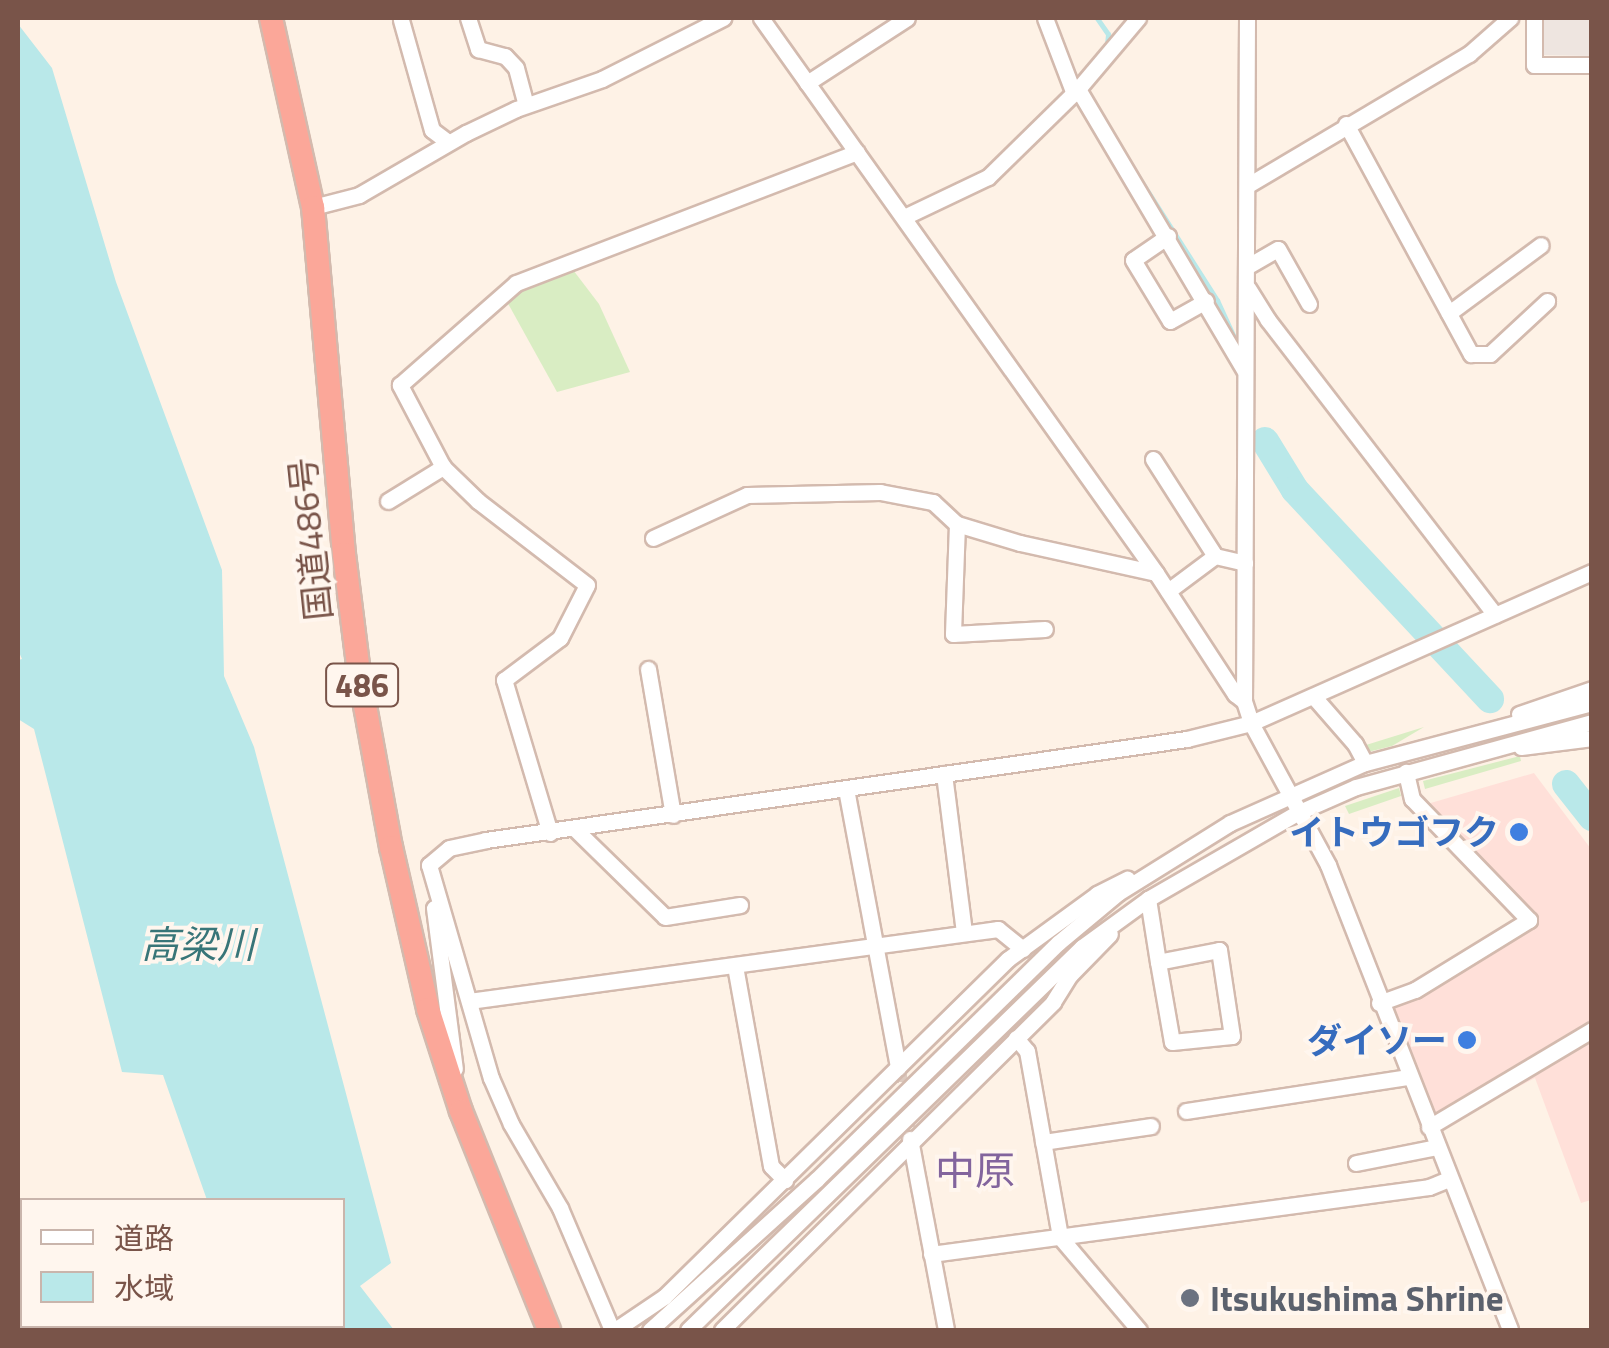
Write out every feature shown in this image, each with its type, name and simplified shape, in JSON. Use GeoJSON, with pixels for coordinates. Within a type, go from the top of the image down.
{"type":"FeatureCollection","features":[{"type":"Feature","properties":{"kind":"highway","name":"国道486号"},"geometry":{"type":"LineString","coordinates":[[271,18],[313,207],[360,673],[407,919],[428,1009],[461,1111],[549,1330]]}},
{"type":"Feature","properties":{"kind":"street"},"geometry":{"type":"LineString","coordinates":[[468,18],[478,49],[505,56],[516,68],[526,105]]}},
{"type":"Feature","properties":{"kind":"street"},"geometry":{"type":"LineString","coordinates":[[313,207],[359,195],[448,142],[526,105],[602,79],[723,18]]}},
{"type":"Feature","properties":{"kind":"street"},"geometry":{"type":"LineString","coordinates":[[760,18],[1156,573],[1234,694],[1244,701]]}},
{"type":"Feature","properties":{"kind":"street"},"geometry":{"type":"LineString","coordinates":[[807,83],[907,18]]}},
{"type":"Feature","properties":{"kind":"street"},"geometry":{"type":"LineString","coordinates":[[1046,18],[1076,92],[1168,236],[1247,375]]}},
{"type":"Feature","properties":{"kind":"street"},"geometry":{"type":"LineString","coordinates":[[904,217],[988,177],[1076,92],[1138,18]]}},
{"type":"Feature","properties":{"kind":"street"},"geometry":{"type":"LineString","coordinates":[[1246,18],[1244,701],[1251,723],[1297,813],[1328,865],[1510,1330]]}},
{"type":"Feature","properties":{"kind":"street"},"geometry":{"type":"LineString","coordinates":[[1248,185],[1469,54],[1510,18]]}},
{"type":"Feature","properties":{"kind":"street"},"geometry":{"type":"LineString","coordinates":[[1534,18],[1534,65],[1592,65]]}},
{"type":"Feature","properties":{"kind":"street"},"geometry":{"type":"LineString","coordinates":[[401,20],[432,130],[448,142]]}},
{"type":"Feature","properties":{"kind":"street"},"geometry":{"type":"LineString","coordinates":[[1346,124],[1471,354],[1484,357],[1547,301]]}},
{"type":"Feature","properties":{"kind":"street"},"geometry":{"type":"LineString","coordinates":[[550,833],[504,680],[560,638],[587,585],[478,501],[443,467],[400,385],[516,282],[857,152]]}},
{"type":"Feature","properties":{"kind":"street"},"geometry":{"type":"LineString","coordinates":[[1168,236],[1133,260],[1170,321],[1206,300]]}},
{"type":"Feature","properties":{"kind":"street"},"geometry":{"type":"LineString","coordinates":[[1449,313],[1542,245]]}},
{"type":"Feature","properties":{"kind":"street"},"geometry":{"type":"LineString","coordinates":[[1248,266],[1278,249],[1309,304]]}},
{"type":"Feature","properties":{"kind":"street"},"geometry":{"type":"LineString","coordinates":[[1248,288],[1268,320],[1495,616]]}},
{"type":"Feature","properties":{"kind":"street"},"geometry":{"type":"LineString","coordinates":[[1153,459],[1214,556],[1245,562]]}},
{"type":"Feature","properties":{"kind":"street"},"geometry":{"type":"LineString","coordinates":[[388,501],[443,467]]}},
{"type":"Feature","properties":{"kind":"street"},"geometry":{"type":"LineString","coordinates":[[653,538],[733,500],[772,494],[896,494],[932,502],[957,524],[1156,573]]}},
{"type":"Feature","properties":{"kind":"street"},"geometry":{"type":"LineString","coordinates":[[957,524],[953,634],[1045,628]]}},
{"type":"Feature","properties":{"kind":"street"},"geometry":{"type":"LineString","coordinates":[[1168,591],[1214,556]]}},
{"type":"Feature","properties":{"kind":"street"},"geometry":{"type":"LineString","coordinates":[[429,864],[449,848],[1186,738],[1251,723],[1592,572]]}},
{"type":"Feature","properties":{"kind":"street"},"geometry":{"type":"LineString","coordinates":[[648,668],[672,815]]}},
{"type":"Feature","properties":{"kind":"street"},"geometry":{"type":"LineString","coordinates":[[1493,727],[1528,708],[1592,689]]}},
{"type":"Feature","properties":{"kind":"street"},"geometry":{"type":"LineString","coordinates":[[1314,698],[1355,744],[1365,763]]}},
{"type":"Feature","properties":{"kind":"street"},"geometry":{"type":"LineString","coordinates":[[650,1330],[817,1179],[1058,943],[1153,870],[1230,823],[1365,763],[1592,703]]}},
{"type":"Feature","properties":{"kind":"street"},"geometry":{"type":"LineString","coordinates":[[688,1330],[1082,947],[1148,899],[1297,813],[1406,772],[1592,722]]}},
{"type":"Feature","properties":{"kind":"street"},"geometry":{"type":"LineString","coordinates":[[1498,748],[1540,747],[1592,738]]}},
{"type":"Feature","properties":{"kind":"street"},"geometry":{"type":"LineString","coordinates":[[1379,1003],[1415,990],[1528,920],[1412,798],[1406,772]]}},
{"type":"Feature","properties":{"kind":"street"},"geometry":{"type":"LineString","coordinates":[[944,774],[964,933]]}},
{"type":"Feature","properties":{"kind":"street"},"geometry":{"type":"LineString","coordinates":[[846,790],[898,1067]]}},
{"type":"Feature","properties":{"kind":"street"},"geometry":{"type":"LineString","coordinates":[[576,830],[665,917],[740,905]]}},
{"type":"Feature","properties":{"kind":"street"},"geometry":{"type":"LineString","coordinates":[[429,864],[461,1111]]}},
{"type":"Feature","properties":{"kind":"street"},"geometry":{"type":"LineString","coordinates":[[429,864],[504,1109],[560,1208],[613,1330],[664,1297],[1008,959],[1116,882],[1153,870]]}},
{"type":"Feature","properties":{"kind":"street"},"geometry":{"type":"LineString","coordinates":[[1148,899],[1158,962],[1172,1042],[1232,1036],[1219,950],[1158,962]]}},
{"type":"Feature","properties":{"kind":"street"},"geometry":{"type":"LineString","coordinates":[[722,1330],[910,1139],[1053,1002],[1070,976],[1124,917]]}},
{"type":"Feature","properties":{"kind":"street"},"geometry":{"type":"LineString","coordinates":[[469,1001],[998,929],[1023,949]]}},
{"type":"Feature","properties":{"kind":"street"},"geometry":{"type":"LineString","coordinates":[[735,966],[771,1166],[785,1180]]}},
{"type":"Feature","properties":{"kind":"street"},"geometry":{"type":"LineString","coordinates":[[1429,1127],[1592,1030]]}},
{"type":"Feature","properties":{"kind":"street"},"geometry":{"type":"LineString","coordinates":[[1016,1038],[1027,1051],[1060,1237],[1140,1330]]}},
{"type":"Feature","properties":{"kind":"street"},"geometry":{"type":"LineString","coordinates":[[1186,1112],[1409,1077]]}},
{"type":"Feature","properties":{"kind":"street"},"geometry":{"type":"LineString","coordinates":[[1043,1142],[1151,1126]]}},
{"type":"Feature","properties":{"kind":"street"},"geometry":{"type":"LineString","coordinates":[[910,1139],[946,1330]]}},
{"type":"Feature","properties":{"kind":"street"},"geometry":{"type":"LineString","coordinates":[[1356,1164],[1437,1147]]}},
{"type":"Feature","properties":{"kind":"street"},"geometry":{"type":"LineString","coordinates":[[931,1254],[1429,1187],[1449,1179]]}},
{"type":"Feature","properties":{"kind":"shaded area"},"geometry":{"type":"Polygon","coordinates":[[[1541,18],[1591,18],[1591,56],[1540,55],[1541,18]]]}},
{"type":"Feature","properties":{"kind":"shaded area"},"geometry":{"type":"Polygon","coordinates":[[[1534,773],[1591,849],[1591,1200],[1581,1203],[1535,1078],[1439,1129],[1388,1007],[1527,933],[1410,809],[1534,773]]]}},
{"type":"Feature","properties":{"kind":"green space"},"geometry":{"type":"Polygon","coordinates":[[[567,262],[599,304],[630,372],[557,392],[506,300],[520,286],[567,262]]]}},
{"type":"Feature","properties":{"kind":"green space"},"geometry":{"type":"Polygon","coordinates":[[[1424,727],[1392,746],[1368,752],[1366,745],[1424,727]]]}},
{"type":"Feature","properties":{"kind":"green space"},"geometry":{"type":"Polygon","coordinates":[[[1520,756],[1521,761],[1425,789],[1423,781],[1520,756]]]}},
{"type":"Feature","properties":{"kind":"green space"},"geometry":{"type":"Polygon","coordinates":[[[1399,788],[1401,796],[1349,814],[1345,806],[1399,788]]]}},
{"type":"Feature","properties":{"kind":"water","name":"高梁川"},"geometry":{"type":"Polygon","coordinates":[[[18,24],[52,68],[116,282],[222,570],[224,676],[254,747],[391,1263],[360,1286],[394,1330],[253,1330],[345,1328],[345,1198],[206,1198],[163,1075],[122,1072],[34,729],[18,719],[18,660],[22,659],[18,650],[18,24]]]}},
{"type":"Feature","properties":{"kind":"waterway"},"geometry":{"type":"LineString","coordinates":[[1079,79],[1107,44],[1108,34],[1097,18]]}},
{"type":"Feature","properties":{"kind":"waterway"},"geometry":{"type":"LineString","coordinates":[[1129,162],[1217,300],[1238,346]]}},
{"type":"Feature","properties":{"kind":"waterway"},"geometry":{"type":"LineString","coordinates":[[1265,441],[1295,490],[1490,699]]}},
{"type":"Feature","properties":{"kind":"waterway"},"geometry":{"type":"LineString","coordinates":[[1566,784],[1592,817]]}},
{"type":"Feature","properties":{"kind":"tunnel"},"geometry":{"type":"LineString","coordinates":[[898,1067],[910,1139]]}},
{"type":"Feature","properties":{"kind":"place","name":"イトウゴフク"},"geometry":{"type":"Point","coordinates":[1519,832]}},
{"type":"Feature","properties":{"kind":"place","name":"ダイソー"},"geometry":{"type":"Point","coordinates":[1467,1040]}},
{"type":"Feature","properties":{"kind":"place","name":"Itsukushima Shrine"},"geometry":{"type":"Point","coordinates":[1190,1298]}},
{"type":"Feature","properties":{"kind":"district","name":"中原"},"geometry":{"type":"Point","coordinates":[975,1171]}}]}
